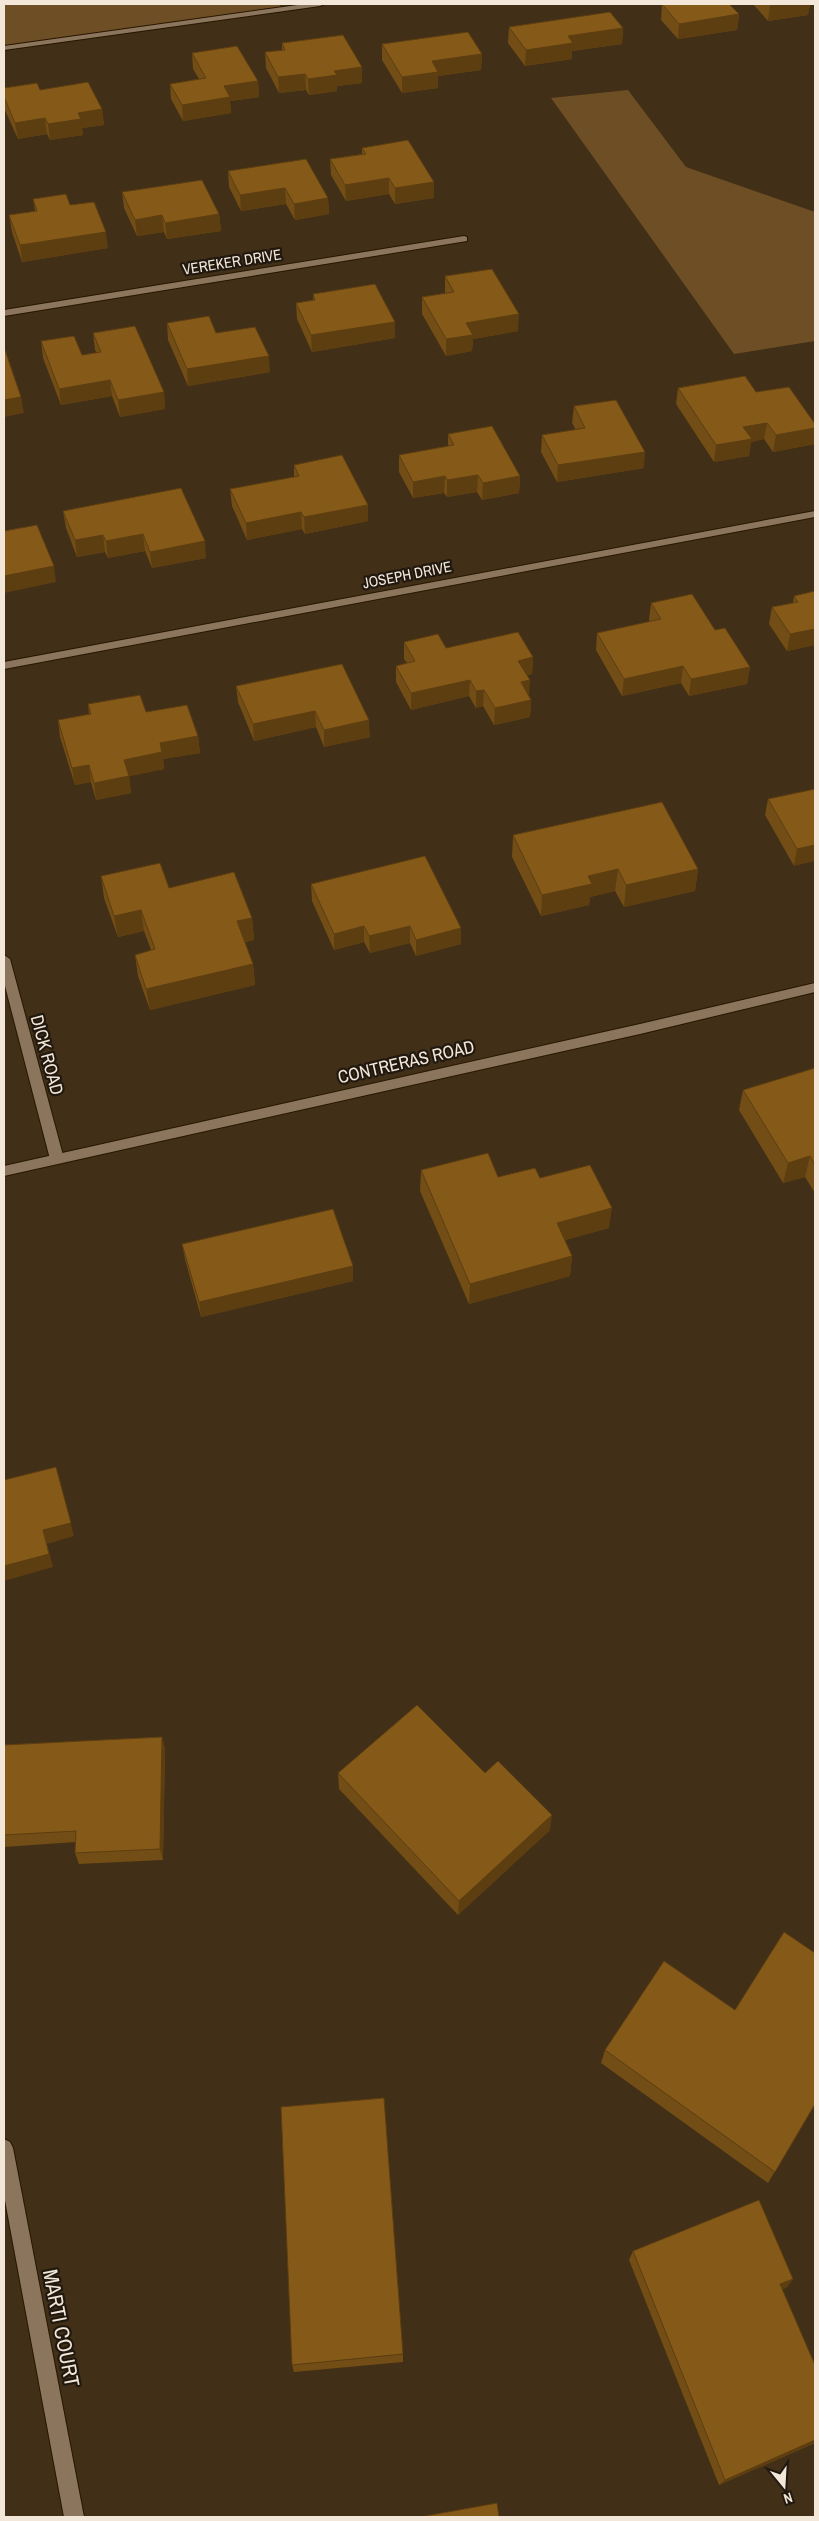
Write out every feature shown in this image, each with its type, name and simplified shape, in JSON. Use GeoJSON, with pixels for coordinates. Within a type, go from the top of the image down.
{"type":"FeatureCollection","features":[{"type":"Feature","properties":{"kind":"street"},"geometry":{"type":"LineString","coordinates":[[4,48],[320,4]]}},
{"type":"Feature","properties":{"kind":"street","name":"VEREKER DRIVE"},"geometry":{"type":"LineString","coordinates":[[4,313],[464,239]]}},
{"type":"Feature","properties":{"kind":"street","name":"JOSEPH DRIVE"},"geometry":{"type":"LineString","coordinates":[[4,666],[815,514]]}},
{"type":"Feature","properties":{"kind":"street","name":"DICK ROAD"},"geometry":{"type":"LineString","coordinates":[[4,959],[57,1160]]}},
{"type":"Feature","properties":{"kind":"street","name":"CONTRERAS ROAD"},"geometry":{"type":"LineString","coordinates":[[4,1172],[630,1031],[815,987]]}},
{"type":"Feature","properties":{"kind":"street","name":"MARTI COURT"},"geometry":{"type":"LineString","coordinates":[[4,2148],[74,2517]]}},
{"type":"Feature","properties":{"kind":"shaded area"},"geometry":{"type":"Polygon","coordinates":[[[4,4],[279,4],[282,9],[4,48],[4,4]]]}},
{"type":"Feature","properties":{"kind":"shaded area"},"geometry":{"type":"Polygon","coordinates":[[[628,90],[686,167],[815,212],[815,341],[734,354],[551,98],[628,90]]]}},
{"type":"Feature","properties":{"kind":"building"},"geometry":{"type":"Polygon","coordinates":[[[662,4],[729,4],[739,14],[679,24],[662,4]]]}},
{"type":"Feature","properties":{"kind":"building"},"geometry":{"type":"Polygon","coordinates":[[[610,12],[623,28],[568,36],[573,43],[526,50],[509,27],[610,12]]]}},
{"type":"Feature","properties":{"kind":"building"},"geometry":{"type":"Polygon","coordinates":[[[468,32],[482,54],[432,61],[438,72],[402,77],[382,44],[468,32]]]}},
{"type":"Feature","properties":{"kind":"building"},"geometry":{"type":"Polygon","coordinates":[[[343,35],[362,67],[334,71],[337,75],[308,79],[305,74],[278,77],[265,52],[285,50],[282,43],[343,35]]]}},
{"type":"Feature","properties":{"kind":"building"},"geometry":{"type":"Polygon","coordinates":[[[237,46],[258,81],[224,86],[230,97],[182,105],[170,84],[206,78],[192,53],[237,46]]]}},
{"type":"Feature","properties":{"kind":"building"},"geometry":{"type":"Polygon","coordinates":[[[88,82],[102,109],[78,113],[81,119],[48,124],[45,118],[15,123],[4,97],[4,88],[37,83],[40,90],[88,82]]]}},
{"type":"Feature","properties":{"kind":"building"},"geometry":{"type":"Polygon","coordinates":[[[408,140],[434,182],[395,188],[389,178],[345,185],[330,159],[366,154],[362,148],[408,140]]]}},
{"type":"Feature","properties":{"kind":"building"},"geometry":{"type":"Polygon","coordinates":[[[306,159],[328,198],[294,204],[285,188],[240,195],[228,171],[306,159]]]}},
{"type":"Feature","properties":{"kind":"building"},"geometry":{"type":"Polygon","coordinates":[[[202,180],[219,214],[165,223],[162,215],[135,220],[122,192],[202,180]]]}},
{"type":"Feature","properties":{"kind":"building"},"geometry":{"type":"Polygon","coordinates":[[[66,194],[70,205],[94,202],[106,232],[20,245],[9,215],[37,211],[33,199],[66,194]]]}},
{"type":"Feature","properties":{"kind":"building"},"geometry":{"type":"Polygon","coordinates":[[[492,269],[519,314],[466,323],[473,335],[446,339],[422,297],[454,292],[445,276],[492,269]]]}},
{"type":"Feature","properties":{"kind":"building"},"geometry":{"type":"Polygon","coordinates":[[[375,284],[395,322],[311,335],[296,303],[315,300],[313,294],[375,284]]]}},
{"type":"Feature","properties":{"kind":"building"},"geometry":{"type":"Polygon","coordinates":[[[209,316],[216,333],[255,327],[269,356],[187,369],[167,323],[209,316]]]}},
{"type":"Feature","properties":{"kind":"building"},"geometry":{"type":"Polygon","coordinates":[[[135,326],[164,392],[118,400],[110,380],[59,389],[41,341],[74,336],[82,355],[101,352],[93,333],[135,326]]]}},
{"type":"Feature","properties":{"kind":"building"},"geometry":{"type":"Polygon","coordinates":[[[4,347],[21,397],[4,400],[4,347]]]}},
{"type":"Feature","properties":{"kind":"building"},"geometry":{"type":"Polygon","coordinates":[[[745,376],[756,392],[789,387],[815,424],[815,428],[776,435],[767,423],[743,427],[752,439],[716,445],[678,388],[745,376]]]}},
{"type":"Feature","properties":{"kind":"building"},"geometry":{"type":"Polygon","coordinates":[[[616,400],[645,452],[558,465],[542,435],[585,428],[574,406],[616,400]]]}},
{"type":"Feature","properties":{"kind":"building"},"geometry":{"type":"Polygon","coordinates":[[[492,426],[520,476],[483,483],[478,475],[447,480],[445,476],[413,482],[399,455],[454,445],[448,434],[492,426]]]}},
{"type":"Feature","properties":{"kind":"building"},"geometry":{"type":"Polygon","coordinates":[[[342,455],[368,505],[304,517],[301,512],[246,523],[230,489],[299,476],[294,465],[342,455]]]}},
{"type":"Feature","properties":{"kind":"building"},"geometry":{"type":"Polygon","coordinates":[[[181,488],[205,541],[150,552],[143,534],[106,541],[103,535],[75,540],[63,511],[181,488]]]}},
{"type":"Feature","properties":{"kind":"building"},"geometry":{"type":"Polygon","coordinates":[[[37,525],[54,566],[4,576],[4,531],[37,525]]]}},
{"type":"Feature","properties":{"kind":"building"},"geometry":{"type":"Polygon","coordinates":[[[815,591],[815,629],[790,634],[772,607],[798,602],[794,596],[815,591]]]}},
{"type":"Feature","properties":{"kind":"building"},"geometry":{"type":"Polygon","coordinates":[[[692,594],[715,630],[725,628],[750,667],[691,679],[683,666],[624,679],[597,633],[661,619],[651,603],[692,594]]]}},
{"type":"Feature","properties":{"kind":"building"},"geometry":{"type":"Polygon","coordinates":[[[518,632],[533,657],[518,661],[530,680],[521,682],[531,700],[495,708],[484,690],[476,691],[470,680],[411,693],[396,666],[415,661],[404,642],[438,634],[446,648],[518,632]]]}},
{"type":"Feature","properties":{"kind":"building"},"geometry":{"type":"Polygon","coordinates":[[[342,664],[369,720],[324,730],[315,711],[253,724],[236,686],[342,664]]]}},
{"type":"Feature","properties":{"kind":"building"},"geometry":{"type":"Polygon","coordinates":[[[140,695],[146,712],[187,705],[198,736],[160,743],[162,752],[124,760],[129,776],[94,783],[89,765],[72,768],[58,720],[91,714],[88,704],[140,695]]]}},
{"type":"Feature","properties":{"kind":"building"},"geometry":{"type":"Polygon","coordinates":[[[815,789],[815,845],[797,849],[768,799],[815,789]]]}},
{"type":"Feature","properties":{"kind":"building"},"geometry":{"type":"Polygon","coordinates":[[[662,802],[698,869],[626,885],[618,869],[588,876],[592,884],[542,895],[513,835],[662,802]]]}},
{"type":"Feature","properties":{"kind":"building"},"geometry":{"type":"Polygon","coordinates":[[[425,856],[461,928],[416,940],[410,926],[369,936],[364,926],[334,934],[311,884],[425,856]]]}},
{"type":"Feature","properties":{"kind":"building"},"geometry":{"type":"Polygon","coordinates":[[[160,863],[169,888],[234,872],[252,918],[237,921],[253,964],[146,989],[135,955],[155,949],[141,910],[114,916],[101,876],[160,863]]]}},
{"type":"Feature","properties":{"kind":"building"},"geometry":{"type":"Polygon","coordinates":[[[815,1068],[815,1165],[810,1156],[788,1163],[743,1090],[815,1068]]]}},
{"type":"Feature","properties":{"kind":"building"},"geometry":{"type":"Polygon","coordinates":[[[488,1153],[498,1177],[535,1168],[540,1178],[590,1165],[612,1208],[557,1223],[572,1256],[470,1284],[421,1170],[488,1153]]]}},
{"type":"Feature","properties":{"kind":"building"},"geometry":{"type":"Polygon","coordinates":[[[333,1209],[353,1266],[199,1302],[182,1244],[333,1209]]]}},
{"type":"Feature","properties":{"kind":"building"},"geometry":{"type":"Polygon","coordinates":[[[56,1467],[71,1523],[43,1530],[49,1554],[4,1566],[4,1480],[56,1467]]]}},
{"type":"Feature","properties":{"kind":"building"},"geometry":{"type":"Polygon","coordinates":[[[417,1705],[485,1773],[498,1761],[552,1815],[459,1901],[338,1773],[417,1705]]]}},
{"type":"Feature","properties":{"kind":"building"},"geometry":{"type":"Polygon","coordinates":[[[162,1737],[160,1849],[75,1853],[76,1831],[4,1835],[4,1745],[162,1737]]]}},
{"type":"Feature","properties":{"kind":"building"},"geometry":{"type":"Polygon","coordinates":[[[784,1932],[815,1953],[815,2104],[775,2172],[605,2050],[664,1961],[735,2010],[784,1932]]]}},
{"type":"Feature","properties":{"kind":"building"},"geometry":{"type":"Polygon","coordinates":[[[384,2098],[403,2354],[292,2365],[281,2107],[384,2098]]]}},
{"type":"Feature","properties":{"kind":"building"},"geometry":{"type":"Polygon","coordinates":[[[759,2200],[793,2279],[780,2284],[815,2365],[815,2440],[725,2480],[633,2251],[759,2200]]]}},
{"type":"Feature","properties":{"kind":"building"},"geometry":{"type":"Polygon","coordinates":[[[497,2503],[499,2517],[420,2517],[497,2503]]]}}]}
